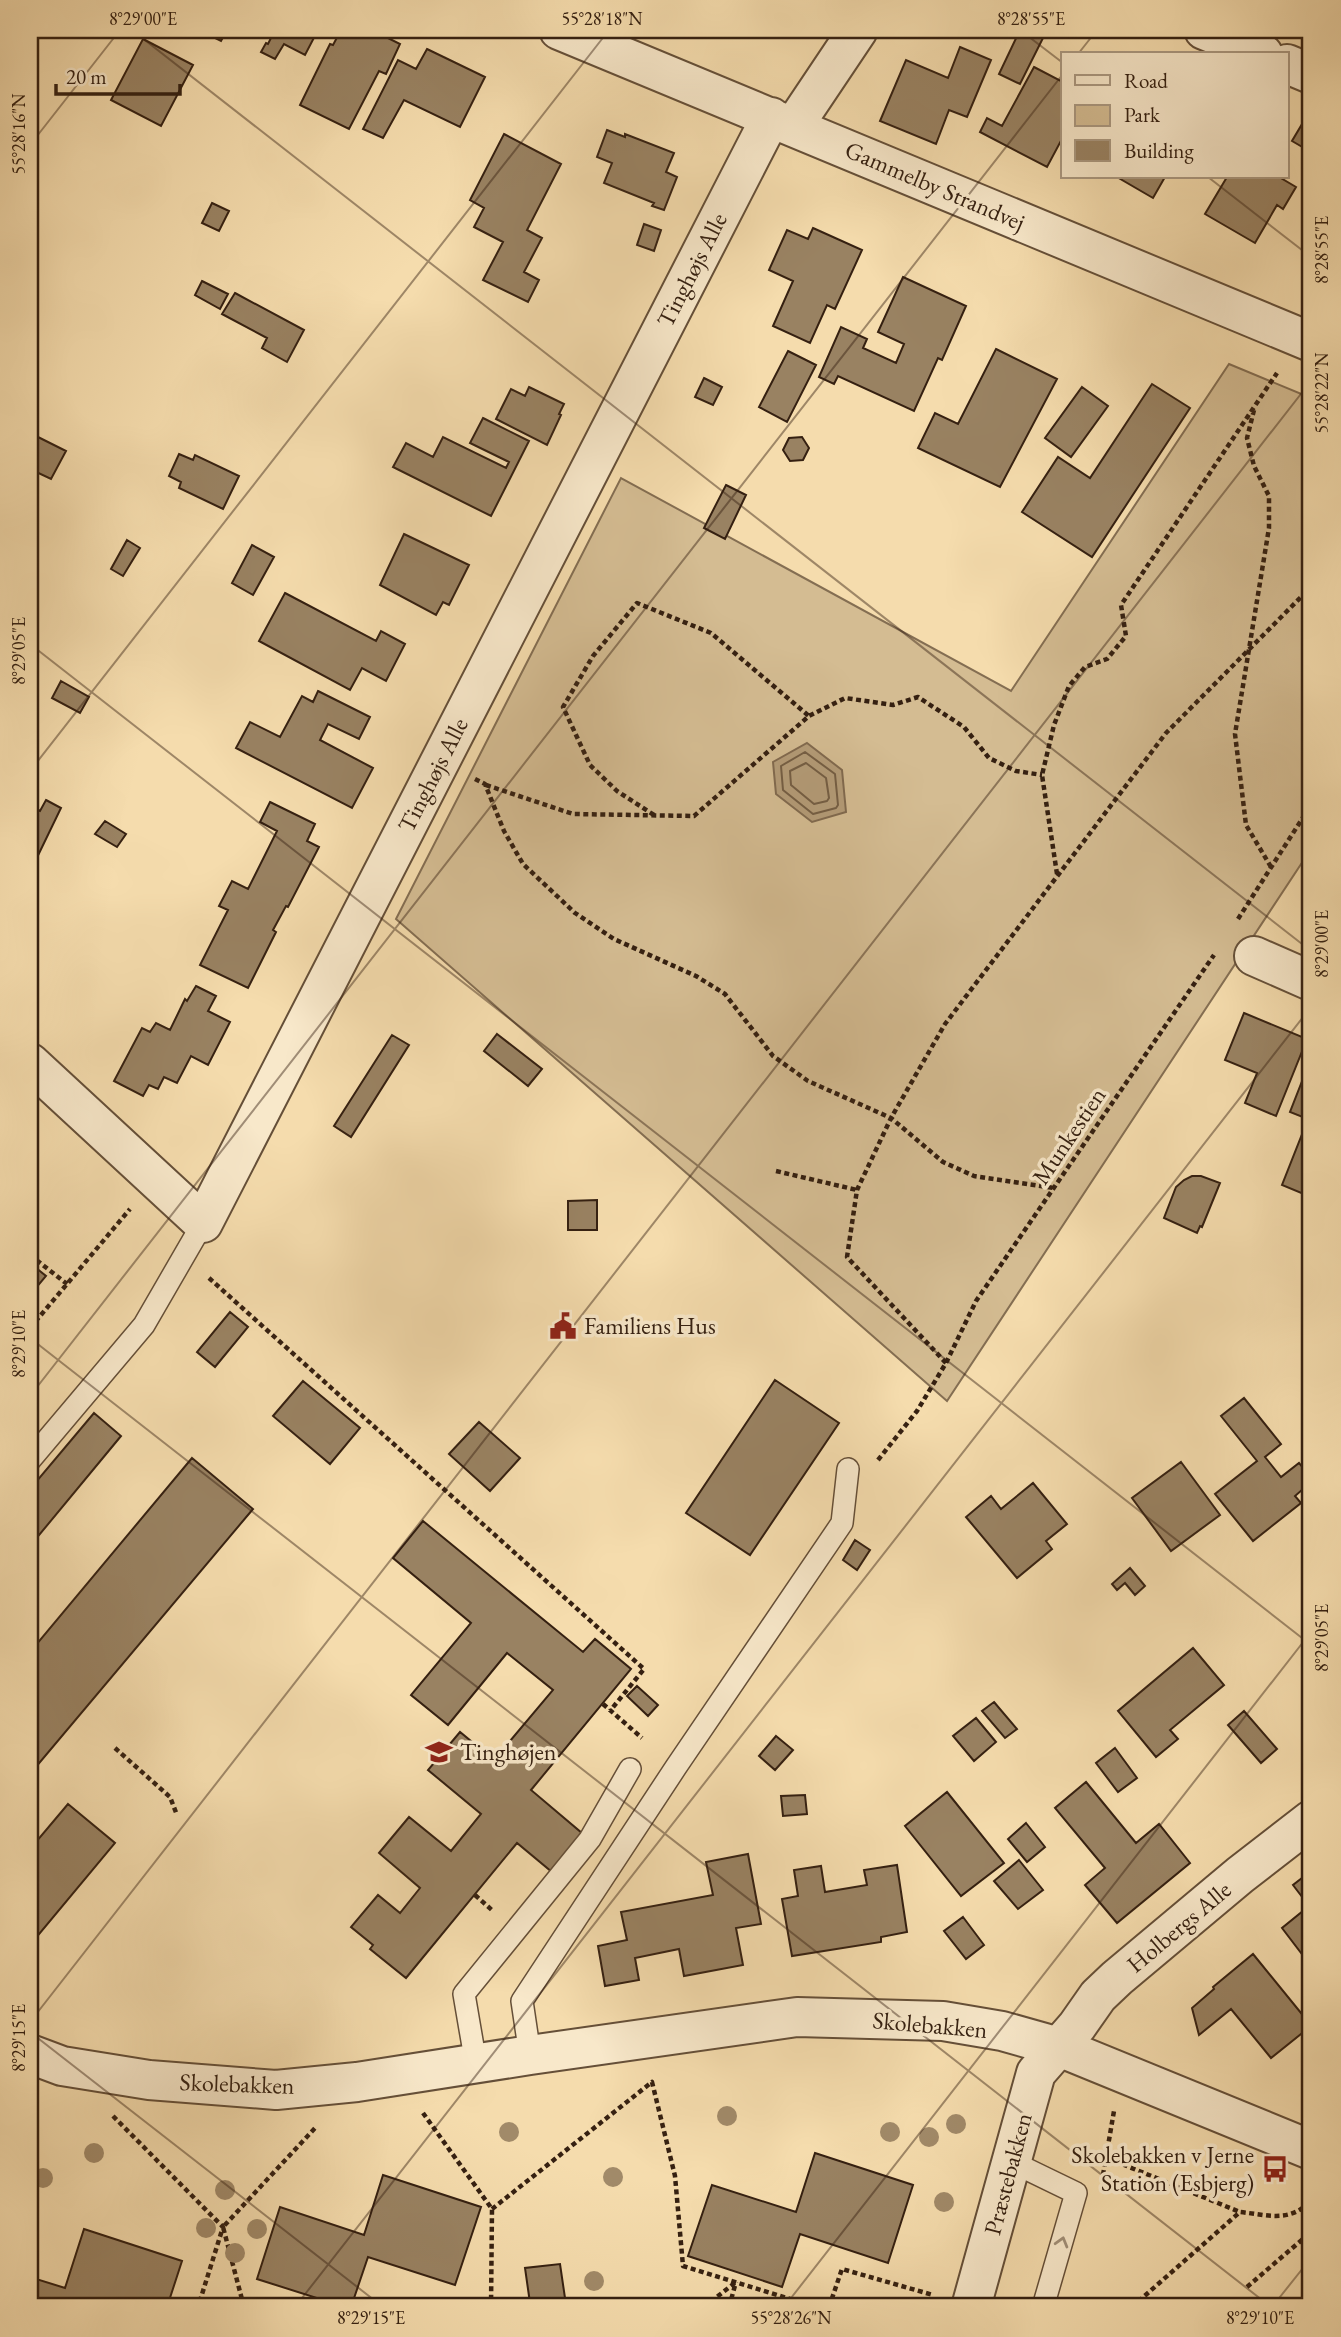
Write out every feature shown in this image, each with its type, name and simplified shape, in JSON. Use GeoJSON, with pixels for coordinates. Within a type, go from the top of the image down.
{"type":"FeatureCollection","features":[{"type":"Feature","properties":{"kind":"street","name":"Gammelby Strandvej"},"geometry":{"type":"LineString","coordinates":[[559,30],[1306,340]]}},
{"type":"Feature","properties":{"kind":"street","name":"Tinghøjs Alle"},"geometry":{"type":"LineString","coordinates":[[203,1223],[441,759],[782,122],[858,30]]}},
{"type":"Feature","properties":{"kind":"street"},"geometry":{"type":"LineString","coordinates":[[1204,30],[1258,52]]}},
{"type":"Feature","properties":{"kind":"street"},"geometry":{"type":"LineString","coordinates":[[1288,64],[1311,74]]}},
{"type":"Feature","properties":{"kind":"street"},"geometry":{"type":"LineString","coordinates":[[1243,942],[1311,981]]}},
{"type":"Feature","properties":{"kind":"street"},"geometry":{"type":"LineString","coordinates":[[30,1063],[203,1223]]}},
{"type":"Feature","properties":{"kind":"street","name":"Holbergs Alle"},"geometry":{"type":"LineString","coordinates":[[1059,2047],[1098,1996],[1240,1875],[1311,1820]]}},
{"type":"Feature","properties":{"kind":"street","name":"Skolebakken"},"geometry":{"type":"LineString","coordinates":[[30,2054],[62,2066],[149,2080],[276,2090],[397,2077],[797,2017],[943,2021],[1002,2031],[1059,2047],[1311,2150]]}},
{"type":"Feature","properties":{"kind":"street","name":"Præstebakken"},"geometry":{"type":"LineString","coordinates":[[971,2307],[1036,2073],[1059,2047]]}},
{"type":"Feature","properties":{"kind":"lane"},"geometry":{"type":"LineString","coordinates":[[30,1460],[144,1325],[203,1223]]}},
{"type":"Feature","properties":{"kind":"lane"},"geometry":{"type":"LineString","coordinates":[[530,2055],[522,2001],[668,1778],[842,1522],[848,1469]]}},
{"type":"Feature","properties":{"kind":"lane"},"geometry":{"type":"LineString","coordinates":[[476,2064],[464,1994],[590,1839],[630,1769]]}},
{"type":"Feature","properties":{"kind":"lane"},"geometry":{"type":"LineString","coordinates":[[1012,2162],[1076,2193],[1043,2307]]}},
{"type":"Feature","properties":{"kind":"path"},"geometry":{"type":"LineString","coordinates":[[1057,875],[1042,775],[1054,725],[1069,686],[1085,667],[1107,659],[1126,636],[1121,605],[1255,405],[1306,340]]}},
{"type":"Feature","properties":{"kind":"path"},"geometry":{"type":"LineString","coordinates":[[1255,405],[1247,438],[1254,466],[1269,496],[1269,518],[1235,734],[1246,825],[1271,867]]}},
{"type":"Feature","properties":{"kind":"path"},"geometry":{"type":"LineString","coordinates":[[946,1363],[847,1257],[857,1190],[891,1118],[945,1024],[1057,875],[1166,733],[1311,587]]}},
{"type":"Feature","properties":{"kind":"path"},"geometry":{"type":"LineString","coordinates":[[655,816],[617,791],[590,765],[563,706],[593,656],[637,603],[711,633],[809,716]]}},
{"type":"Feature","properties":{"kind":"path"},"geometry":{"type":"LineString","coordinates":[[441,759],[485,784],[573,814],[694,816],[809,716],[845,698],[893,705],[918,697],[964,727],[989,758],[1016,771],[1042,775]]}},
{"type":"Feature","properties":{"kind":"path"},"geometry":{"type":"LineString","coordinates":[[485,784],[504,831],[523,864],[575,914],[614,939],[696,976],[725,994],[773,1056],[808,1080],[891,1118],[943,1162],[974,1176],[1054,1188]]}},
{"type":"Feature","properties":{"kind":"path"},"geometry":{"type":"LineString","coordinates":[[1243,942],[1271,867],[1311,804]]}},
{"type":"Feature","properties":{"kind":"path","name":"Munkestien"},"geometry":{"type":"LineString","coordinates":[[848,1469],[874,1466],[916,1411],[946,1363],[976,1301],[1217,950]]}},
{"type":"Feature","properties":{"kind":"path"},"geometry":{"type":"LineString","coordinates":[[776,1171],[857,1190]]}},
{"type":"Feature","properties":{"kind":"path"},"geometry":{"type":"LineString","coordinates":[[30,1328],[155,1179]]}},
{"type":"Feature","properties":{"kind":"path"},"geometry":{"type":"LineString","coordinates":[[30,1255],[67,1284]]}},
{"type":"Feature","properties":{"kind":"path"},"geometry":{"type":"LineString","coordinates":[[185,1256],[644,1669],[610,1711]]}},
{"type":"Feature","properties":{"kind":"path"},"geometry":{"type":"LineString","coordinates":[[115,1748],[170,1797],[177,1815]]}},
{"type":"Feature","properties":{"kind":"path"},"geometry":{"type":"LineString","coordinates":[[397,2077],[492,2209],[491,2307]]}},
{"type":"Feature","properties":{"kind":"path"},"geometry":{"type":"LineString","coordinates":[[198,2307],[223,2227],[357,2082]]}},
{"type":"Feature","properties":{"kind":"path"},"geometry":{"type":"LineString","coordinates":[[492,2209],[652,2082],[675,2176],[683,2266],[816,2307]]}},
{"type":"Feature","properties":{"kind":"path"},"geometry":{"type":"LineString","coordinates":[[110,2113],[223,2227],[244,2307]]}},
{"type":"Feature","properties":{"kind":"path"},"geometry":{"type":"LineString","coordinates":[[1107,2158],[1240,2212],[1282,2217],[1300,2212],[1311,2201]]}},
{"type":"Feature","properties":{"kind":"path"},"geometry":{"type":"LineString","coordinates":[[1132,2307],[1240,2212]]}},
{"type":"Feature","properties":{"kind":"path"},"geometry":{"type":"LineString","coordinates":[[1247,2287],[1311,2232]]}},
{"type":"Feature","properties":{"kind":"path"},"geometry":{"type":"LineString","coordinates":[[1305,2268],[1311,2263]]}},
{"type":"Feature","properties":{"kind":"path"},"geometry":{"type":"LineString","coordinates":[[829,2307],[842,2269],[971,2307]]}},
{"type":"Feature","properties":{"kind":"path"},"geometry":{"type":"LineString","coordinates":[[704,2307],[736,2281]]}},
{"type":"Feature","properties":{"kind":"path"},"geometry":{"type":"LineString","coordinates":[[729,2307],[736,2281]]}},
{"type":"Feature","properties":{"kind":"green space"},"geometry":{"type":"Polygon","coordinates":[[[1229,364],[1311,398],[1311,849],[947,1401],[396,919],[621,478],[1011,691],[1229,364]]]}},
{"type":"Feature","properties":{"kind":"water"},"geometry":{"type":"Polygon","coordinates":[[[807,743],[842,770],[846,812],[812,822],[776,794],[773,762],[807,743]]]}},
{"type":"Feature","properties":{"kind":"building"},"geometry":{"type":"Polygon","coordinates":[[[199,30],[227,30],[221,41],[199,30]]]}},
{"type":"Feature","properties":{"kind":"building"},"geometry":{"type":"Polygon","coordinates":[[[256,30],[318,30],[305,55],[284,44],[275,59],[261,52],[271,38],[256,30]]]}},
{"type":"Feature","properties":{"kind":"building"},"geometry":{"type":"Polygon","coordinates":[[[341,30],[372,30],[400,44],[386,74],[379,71],[349,129],[300,105],[330,44],[333,45],[341,30]]]}},
{"type":"Feature","properties":{"kind":"building"},"geometry":{"type":"Polygon","coordinates":[[[1020,30],[1047,30],[1020,84],[999,74],[1020,30]]]}},
{"type":"Feature","properties":{"kind":"building"},"geometry":{"type":"Polygon","coordinates":[[[143,39],[193,65],[161,126],[111,100],[143,39]]]}},
{"type":"Feature","properties":{"kind":"building"},"geometry":{"type":"Polygon","coordinates":[[[960,47],[991,60],[967,117],[949,110],[936,144],[880,121],[906,60],[948,78],[960,47]]]}},
{"type":"Feature","properties":{"kind":"building"},"geometry":{"type":"Polygon","coordinates":[[[427,49],[485,77],[460,127],[404,100],[383,138],[363,129],[398,60],[416,69],[427,49]]]}},
{"type":"Feature","properties":{"kind":"building"},"geometry":{"type":"Polygon","coordinates":[[[1034,67],[1061,81],[1061,141],[1047,167],[980,132],[987,118],[1002,126],[1034,67]]]}},
{"type":"Feature","properties":{"kind":"building"},"geometry":{"type":"Polygon","coordinates":[[[1311,109],[1311,152],[1292,141],[1311,109]]]}},
{"type":"Feature","properties":{"kind":"building"},"geometry":{"type":"Polygon","coordinates":[[[607,130],[674,153],[666,172],[677,177],[664,210],[652,206],[654,203],[604,183],[612,163],[597,157],[607,130]]]}},
{"type":"Feature","properties":{"kind":"building"},"geometry":{"type":"Polygon","coordinates":[[[504,134],[561,164],[527,230],[542,238],[524,272],[539,280],[528,302],[483,280],[503,242],[474,227],[484,208],[470,200],[504,134]]]}},
{"type":"Feature","properties":{"kind":"building"},"geometry":{"type":"Polygon","coordinates":[[[1119,178],[1164,178],[1153,198],[1119,178]]]}},
{"type":"Feature","properties":{"kind":"building"},"geometry":{"type":"Polygon","coordinates":[[[1226,178],[1281,178],[1296,187],[1283,209],[1277,205],[1255,243],[1205,214],[1226,178]]]}},
{"type":"Feature","properties":{"kind":"building"},"geometry":{"type":"Polygon","coordinates":[[[212,203],[229,211],[219,231],[202,223],[212,203]]]}},
{"type":"Feature","properties":{"kind":"building"},"geometry":{"type":"Polygon","coordinates":[[[644,224],[661,230],[654,251],[637,245],[644,224]]]}},
{"type":"Feature","properties":{"kind":"building"},"geometry":{"type":"Polygon","coordinates":[[[813,228],[862,250],[835,309],[827,305],[810,343],[773,326],[793,281],[769,270],[787,230],[808,239],[813,228]]]}},
{"type":"Feature","properties":{"kind":"building"},"geometry":{"type":"Polygon","coordinates":[[[903,277],[966,306],[942,360],[938,358],[914,411],[838,376],[834,384],[819,377],[841,327],[867,339],[863,348],[896,363],[904,344],[878,332],[903,277]]]}},
{"type":"Feature","properties":{"kind":"building"},"geometry":{"type":"Polygon","coordinates":[[[202,281],[228,294],[220,309],[195,295],[202,281]]]}},
{"type":"Feature","properties":{"kind":"building"},"geometry":{"type":"Polygon","coordinates":[[[235,293],[304,330],[287,362],[262,348],[267,338],[222,314],[235,293]]]}},
{"type":"Feature","properties":{"kind":"building"},"geometry":{"type":"Polygon","coordinates":[[[996,349],[1057,379],[1000,487],[918,448],[935,413],[958,424],[996,349]]]}},
{"type":"Feature","properties":{"kind":"building"},"geometry":{"type":"Polygon","coordinates":[[[788,351],[816,365],[787,422],[759,407],[788,351]]]}},
{"type":"Feature","properties":{"kind":"building"},"geometry":{"type":"Polygon","coordinates":[[[704,378],[722,387],[713,405],[695,397],[704,378]]]}},
{"type":"Feature","properties":{"kind":"building"},"geometry":{"type":"Polygon","coordinates":[[[1152,384],[1190,408],[1092,557],[1022,512],[1058,457],[1090,478],[1152,384]]]}},
{"type":"Feature","properties":{"kind":"building"},"geometry":{"type":"Polygon","coordinates":[[[529,387],[564,404],[547,445],[496,419],[511,389],[525,396],[529,387]]]}},
{"type":"Feature","properties":{"kind":"building"},"geometry":{"type":"Polygon","coordinates":[[[1082,387],[1108,406],[1071,457],[1045,438],[1082,387]]]}},
{"type":"Feature","properties":{"kind":"building"},"geometry":{"type":"Polygon","coordinates":[[[483,418],[529,441],[491,516],[393,467],[406,443],[433,457],[443,437],[506,468],[509,462],[470,443],[483,418]]]}},
{"type":"Feature","properties":{"kind":"building"},"geometry":{"type":"Polygon","coordinates":[[[30,433],[66,451],[51,479],[30,469],[30,433]]]}},
{"type":"Feature","properties":{"kind":"building"},"geometry":{"type":"Polygon","coordinates":[[[802,437],[809,448],[803,460],[790,461],[783,450],[789,438],[802,437]]]}},
{"type":"Feature","properties":{"kind":"building"},"geometry":{"type":"Polygon","coordinates":[[[179,454],[193,460],[195,455],[239,476],[223,509],[179,488],[181,482],[169,476],[179,454]]]}},
{"type":"Feature","properties":{"kind":"building"},"geometry":{"type":"Polygon","coordinates":[[[726,485],[746,495],[725,539],[704,528],[726,485]]]}},
{"type":"Feature","properties":{"kind":"building"},"geometry":{"type":"Polygon","coordinates":[[[404,534],[469,565],[449,605],[443,602],[436,615],[380,585],[404,534]]]}},
{"type":"Feature","properties":{"kind":"building"},"geometry":{"type":"Polygon","coordinates":[[[127,540],[140,548],[123,576],[111,569],[127,540]]]}},
{"type":"Feature","properties":{"kind":"building"},"geometry":{"type":"Polygon","coordinates":[[[252,545],[274,557],[253,595],[232,583],[252,545]]]}},
{"type":"Feature","properties":{"kind":"building"},"geometry":{"type":"Polygon","coordinates":[[[285,593],[376,641],[381,631],[405,644],[386,681],[362,668],[350,690],[259,641],[285,593]]]}},
{"type":"Feature","properties":{"kind":"building"},"geometry":{"type":"Polygon","coordinates":[[[61,681],[89,697],[80,713],[52,698],[61,681]]]}},
{"type":"Feature","properties":{"kind":"building"},"geometry":{"type":"Polygon","coordinates":[[[318,691],[370,717],[359,739],[328,724],[320,740],[373,768],[352,808],[236,748],[250,722],[280,737],[302,696],[313,702],[318,691]]]}},
{"type":"Feature","properties":{"kind":"building"},"geometry":{"type":"Polygon","coordinates":[[[46,800],[61,808],[30,872],[30,826],[46,800]]]}},
{"type":"Feature","properties":{"kind":"building"},"geometry":{"type":"Polygon","coordinates":[[[270,802],[315,824],[307,841],[319,847],[273,930],[276,932],[248,988],[200,965],[228,910],[219,906],[232,881],[248,889],[277,831],[260,822],[270,802]]]}},
{"type":"Feature","properties":{"kind":"building"},"geometry":{"type":"Polygon","coordinates":[[[105,821],[126,834],[117,847],[95,834],[105,821]]]}},
{"type":"Feature","properties":{"kind":"building"},"geometry":{"type":"Polygon","coordinates":[[[196,986],[216,996],[208,1011],[230,1022],[208,1065],[191,1056],[177,1083],[164,1077],[158,1089],[149,1085],[143,1096],[114,1081],[142,1028],[150,1032],[156,1023],[170,1030],[185,999],[187,1001],[196,986]]]}},
{"type":"Feature","properties":{"kind":"building"},"geometry":{"type":"Polygon","coordinates":[[[1244,1013],[1307,1039],[1276,1116],[1245,1103],[1257,1073],[1225,1060],[1244,1013]]]}},
{"type":"Feature","properties":{"kind":"building"},"geometry":{"type":"Polygon","coordinates":[[[497,1034],[542,1069],[528,1086],[484,1051],[497,1034]]]}},
{"type":"Feature","properties":{"kind":"building"},"geometry":{"type":"Polygon","coordinates":[[[392,1035],[409,1045],[351,1137],[334,1126],[392,1035]]]}},
{"type":"Feature","properties":{"kind":"building"},"geometry":{"type":"Polygon","coordinates":[[[1308,1066],[1311,1067],[1311,1197],[1282,1185],[1308,1119],[1290,1112],[1308,1066]]]}},
{"type":"Feature","properties":{"kind":"building"},"geometry":{"type":"Polygon","coordinates":[[[1192,1176],[1201,1176],[1220,1183],[1197,1233],[1164,1218],[1176,1187],[1192,1176]]]}},
{"type":"Feature","properties":{"kind":"building"},"geometry":{"type":"Polygon","coordinates":[[[597,1200],[597,1230],[568,1230],[568,1201],[597,1200]]]}},
{"type":"Feature","properties":{"kind":"building"},"geometry":{"type":"Polygon","coordinates":[[[30,1263],[46,1276],[30,1295],[30,1263]]]}},
{"type":"Feature","properties":{"kind":"building"},"geometry":{"type":"Polygon","coordinates":[[[230,1312],[248,1327],[215,1367],[197,1352],[230,1312]]]}},
{"type":"Feature","properties":{"kind":"building"},"geometry":{"type":"Polygon","coordinates":[[[775,1380],[839,1423],[750,1555],[686,1513],[775,1380]]]}},
{"type":"Feature","properties":{"kind":"building"},"geometry":{"type":"Polygon","coordinates":[[[303,1381],[360,1428],[330,1464],[273,1416],[303,1381]]]}},
{"type":"Feature","properties":{"kind":"building"},"geometry":{"type":"Polygon","coordinates":[[[1244,1398],[1281,1444],[1265,1457],[1281,1477],[1299,1463],[1311,1478],[1311,1482],[1295,1496],[1301,1503],[1253,1541],[1215,1494],[1257,1461],[1221,1416],[1244,1398]]]}},
{"type":"Feature","properties":{"kind":"building"},"geometry":{"type":"Polygon","coordinates":[[[94,1413],[121,1436],[30,1546],[30,1489],[94,1413]]]}},
{"type":"Feature","properties":{"kind":"building"},"geometry":{"type":"Polygon","coordinates":[[[479,1422],[520,1458],[490,1491],[449,1454],[479,1422]]]}},
{"type":"Feature","properties":{"kind":"building"},"geometry":{"type":"Polygon","coordinates":[[[192,1458],[253,1509],[30,1774],[30,1652],[192,1458]]]}},
{"type":"Feature","properties":{"kind":"building"},"geometry":{"type":"Polygon","coordinates":[[[1181,1462],[1220,1515],[1171,1551],[1132,1498],[1181,1462]]]}},
{"type":"Feature","properties":{"kind":"building"},"geometry":{"type":"Polygon","coordinates":[[[1033,1483],[1067,1524],[1046,1541],[1052,1549],[1017,1578],[966,1517],[991,1496],[1001,1509],[1033,1483]]]}},
{"type":"Feature","properties":{"kind":"building"},"geometry":{"type":"Polygon","coordinates":[[[423,1521],[583,1652],[595,1639],[631,1669],[531,1790],[583,1834],[552,1872],[517,1843],[406,1978],[370,1949],[373,1945],[351,1927],[378,1895],[400,1913],[420,1888],[379,1853],[409,1817],[451,1851],[481,1814],[428,1770],[460,1732],[494,1760],[553,1690],[507,1653],[448,1725],[411,1695],[471,1623],[393,1558],[423,1521]]]}},
{"type":"Feature","properties":{"kind":"building"},"geometry":{"type":"Polygon","coordinates":[[[855,1540],[870,1550],[857,1570],[843,1560],[855,1540]]]}},
{"type":"Feature","properties":{"kind":"building"},"geometry":{"type":"Polygon","coordinates":[[[1130,1568],[1145,1586],[1135,1595],[1125,1583],[1117,1590],[1112,1584],[1130,1568]]]}},
{"type":"Feature","properties":{"kind":"building"},"geometry":{"type":"Polygon","coordinates":[[[1193,1648],[1224,1685],[1170,1730],[1178,1739],[1156,1757],[1118,1711],[1193,1648]]]}},
{"type":"Feature","properties":{"kind":"building"},"geometry":{"type":"Polygon","coordinates":[[[637,1686],[658,1705],[648,1716],[627,1696],[637,1686]]]}},
{"type":"Feature","properties":{"kind":"building"},"geometry":{"type":"Polygon","coordinates":[[[994,1702],[1017,1729],[1005,1738],[982,1711],[994,1702]]]}},
{"type":"Feature","properties":{"kind":"building"},"geometry":{"type":"Polygon","coordinates":[[[1244,1711],[1277,1749],[1261,1763],[1228,1725],[1244,1711]]]}},
{"type":"Feature","properties":{"kind":"building"},"geometry":{"type":"Polygon","coordinates":[[[976,1718],[996,1742],[974,1761],[953,1736],[976,1718]]]}},
{"type":"Feature","properties":{"kind":"building"},"geometry":{"type":"Polygon","coordinates":[[[776,1736],[793,1750],[775,1770],[759,1756],[776,1736]]]}},
{"type":"Feature","properties":{"kind":"building"},"geometry":{"type":"Polygon","coordinates":[[[1115,1748],[1137,1778],[1118,1792],[1096,1763],[1115,1748]]]}},
{"type":"Feature","properties":{"kind":"building"},"geometry":{"type":"Polygon","coordinates":[[[1086,1782],[1136,1843],[1159,1824],[1190,1863],[1117,1923],[1085,1885],[1105,1868],[1055,1808],[1086,1782]]]}},
{"type":"Feature","properties":{"kind":"building"},"geometry":{"type":"Polygon","coordinates":[[[947,1792],[1004,1863],[961,1896],[905,1826],[947,1792]]]}},
{"type":"Feature","properties":{"kind":"building"},"geometry":{"type":"Polygon","coordinates":[[[805,1795],[807,1814],[783,1816],[781,1796],[805,1795]]]}},
{"type":"Feature","properties":{"kind":"building"},"geometry":{"type":"Polygon","coordinates":[[[68,1804],[115,1843],[30,1945],[30,1849],[68,1804]]]}},
{"type":"Feature","properties":{"kind":"building"},"geometry":{"type":"Polygon","coordinates":[[[1026,1823],[1045,1847],[1027,1862],[1008,1839],[1026,1823]]]}},
{"type":"Feature","properties":{"kind":"building"},"geometry":{"type":"Polygon","coordinates":[[[748,1854],[761,1924],[736,1928],[743,1965],[684,1976],[679,1949],[635,1958],[639,1980],[605,1986],[598,1946],[627,1940],[621,1912],[713,1895],[706,1862],[748,1854]]]}},
{"type":"Feature","properties":{"kind":"building"},"geometry":{"type":"Polygon","coordinates":[[[1019,1860],[1043,1890],[1018,1909],[994,1881],[1019,1860]]]}},
{"type":"Feature","properties":{"kind":"building"},"geometry":{"type":"Polygon","coordinates":[[[897,1865],[907,1932],[881,1937],[881,1942],[792,1956],[782,1899],[798,1896],[794,1870],[821,1866],[825,1892],[867,1885],[864,1870],[897,1865]]]}},
{"type":"Feature","properties":{"kind":"building"},"geometry":{"type":"Polygon","coordinates":[[[1311,1871],[1311,1966],[1282,1928],[1309,1906],[1293,1885],[1311,1871]]]}},
{"type":"Feature","properties":{"kind":"building"},"geometry":{"type":"Polygon","coordinates":[[[963,1917],[984,1945],[966,1959],[944,1931],[963,1917]]]}},
{"type":"Feature","properties":{"kind":"building"},"geometry":{"type":"Polygon","coordinates":[[[1253,1954],[1301,2013],[1311,2005],[1311,2026],[1271,2058],[1231,2009],[1199,2035],[1192,2008],[1253,1954]]]}},
{"type":"Feature","properties":{"kind":"building"},"geometry":{"type":"Polygon","coordinates":[[[815,2153],[913,2185],[888,2263],[800,2234],[782,2287],[688,2256],[712,2185],[796,2212],[815,2153]]]}},
{"type":"Feature","properties":{"kind":"building"},"geometry":{"type":"Polygon","coordinates":[[[383,2175],[481,2207],[455,2285],[368,2257],[351,2307],[257,2279],[280,2207],[364,2235],[383,2175]]]}},
{"type":"Feature","properties":{"kind":"building"},"geometry":{"type":"Polygon","coordinates":[[[84,2229],[182,2261],[167,2307],[30,2307],[30,2277],[65,2288],[84,2229]]]}},
{"type":"Feature","properties":{"kind":"building"},"geometry":{"type":"Polygon","coordinates":[[[560,2264],[565,2298],[530,2303],[525,2268],[560,2264]]]}},
{"type":"Feature","properties":{"kind":"place","name":"Familiens Hus"},"geometry":{"type":"Point","coordinates":[563,1326]}},
{"type":"Feature","properties":{"kind":"place","name":"Tinghøjen"},"geometry":{"type":"Point","coordinates":[439,1752]}},
{"type":"Feature","properties":{"kind":"place","name":"Skolebakken v Jerne Station (Esbjerg)"},"geometry":{"type":"Point","coordinates":[1275,2169]}}]}
